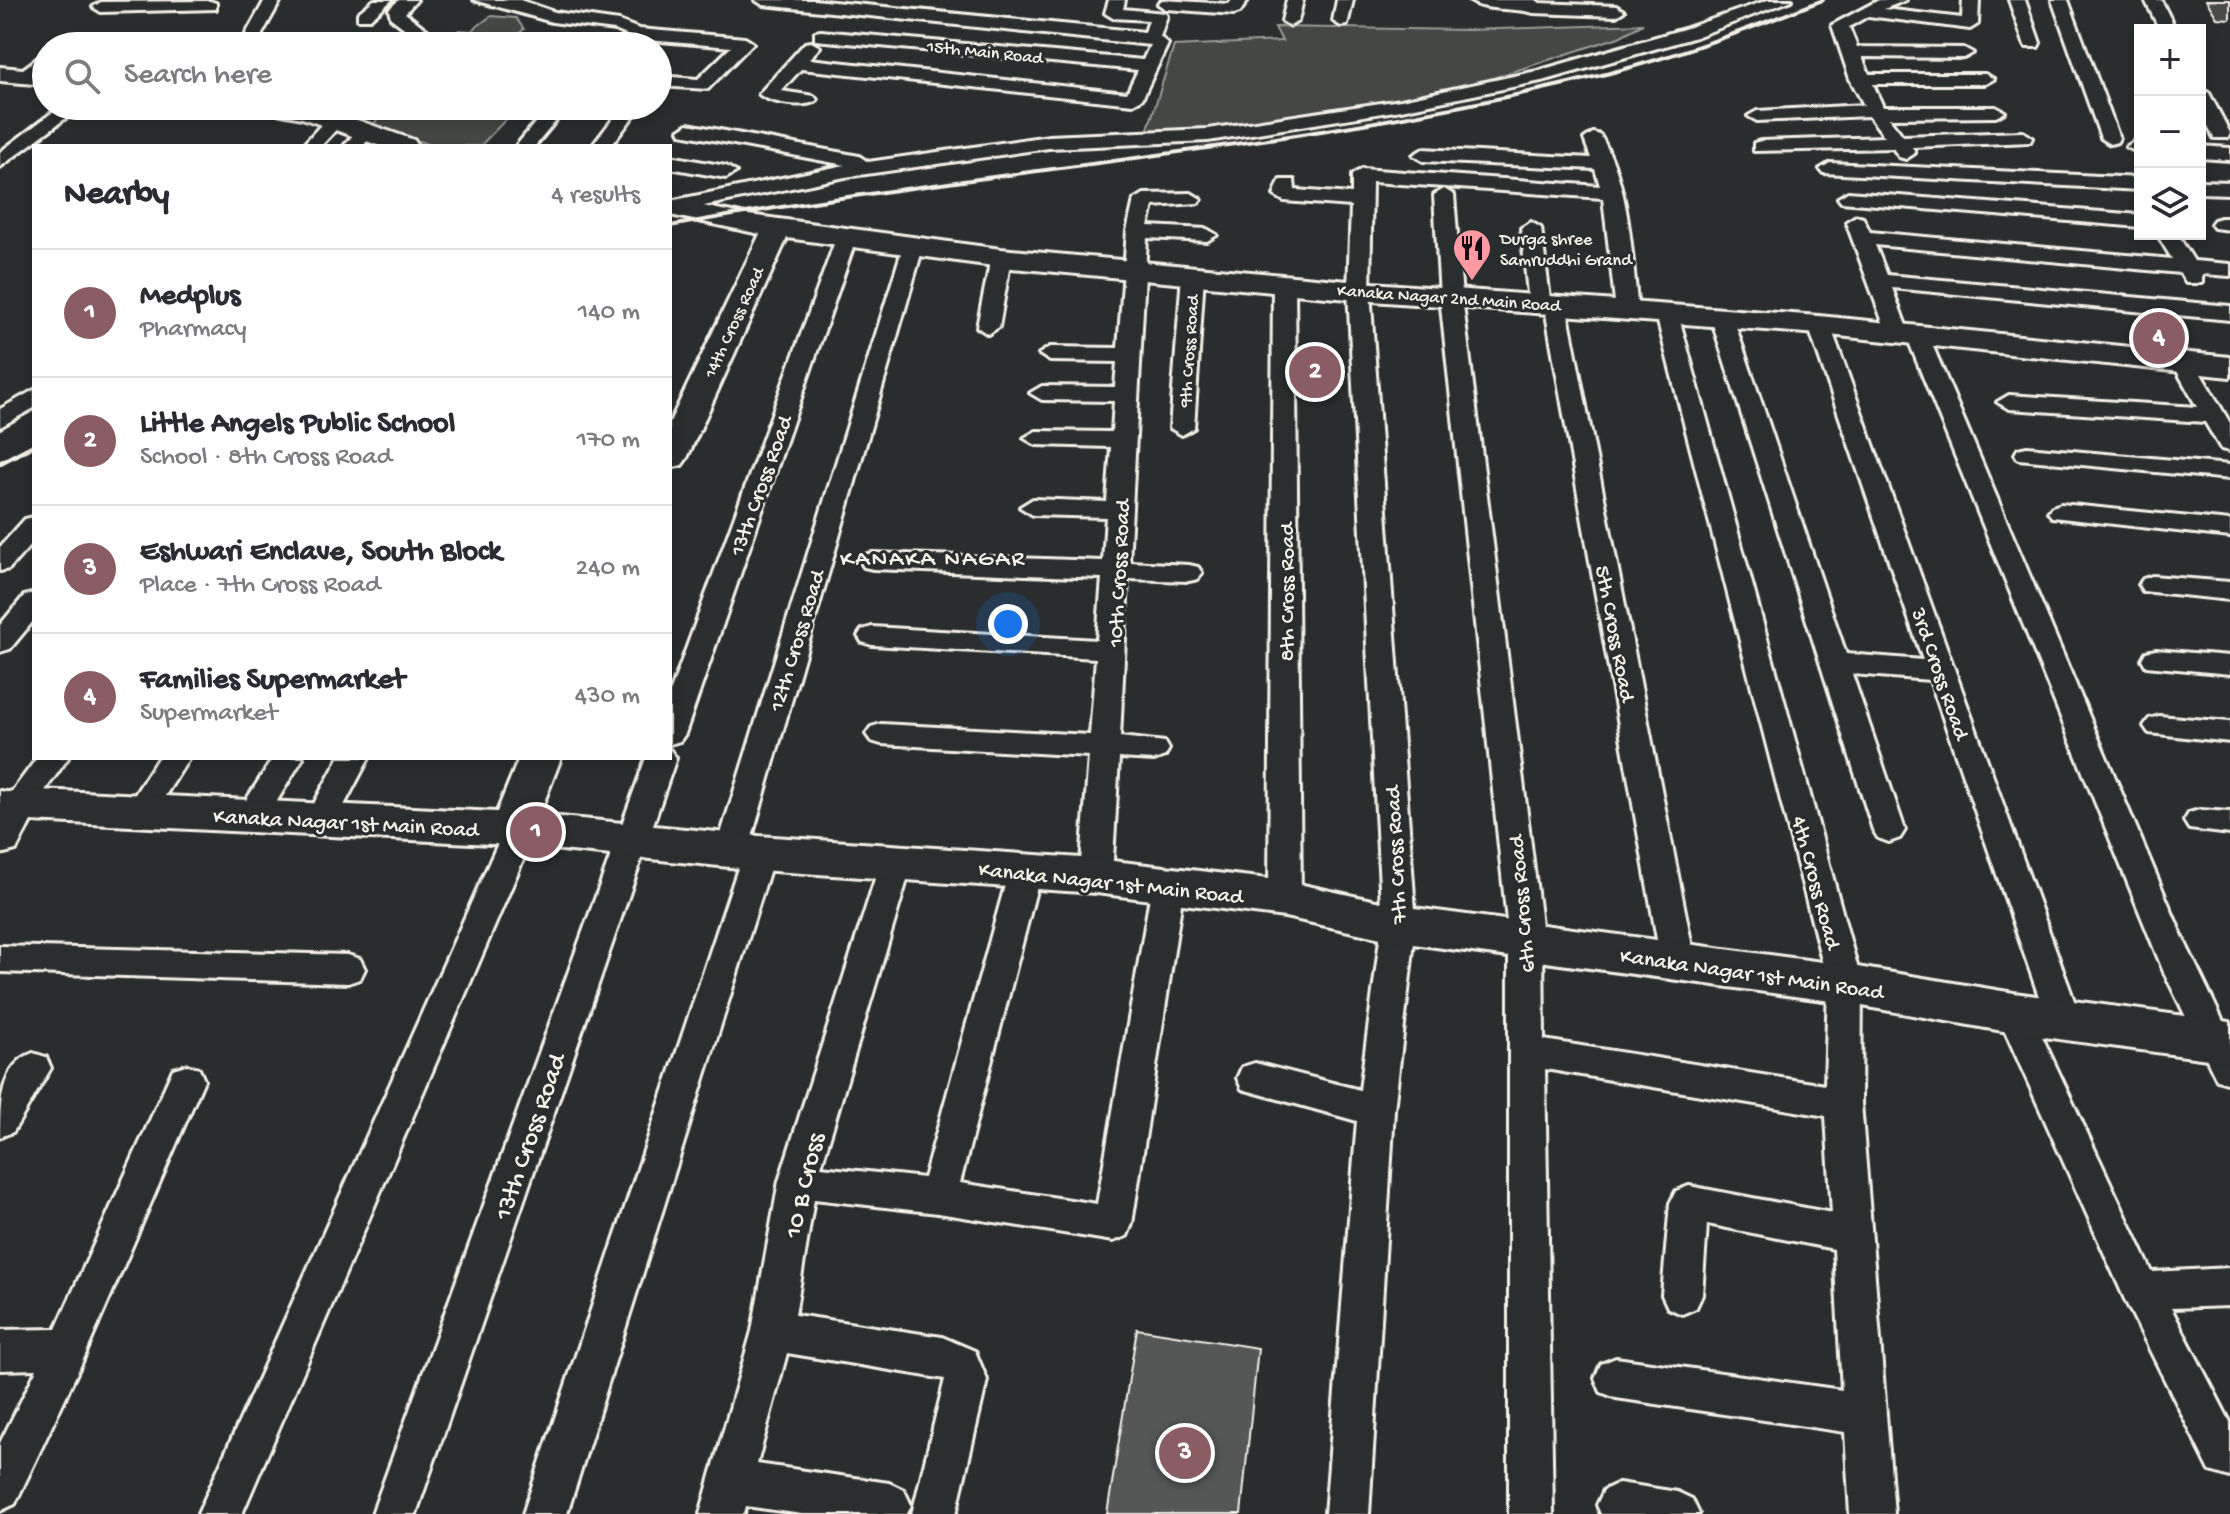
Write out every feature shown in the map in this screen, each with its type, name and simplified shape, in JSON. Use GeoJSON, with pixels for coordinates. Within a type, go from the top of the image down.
{"type":"FeatureCollection","features":[{"type":"Feature","properties":{"kind":"street"},"geometry":{"type":"LineString","coordinates":[[255,32],[273,0]]}},
{"type":"Feature","properties":{"kind":"street"},"geometry":{"type":"LineString","coordinates":[[364,16],[383,0],[409,0]]}},
{"type":"Feature","properties":{"kind":"street"},"geometry":{"type":"LineString","coordinates":[[409,0],[397,9],[397,15],[420,32]]}},
{"type":"Feature","properties":{"kind":"street"},"geometry":{"type":"LineString","coordinates":[[482,0],[520,5],[552,17],[619,26],[632,32]]}},
{"type":"Feature","properties":{"kind":"street"},"geometry":{"type":"LineString","coordinates":[[763,0],[1151,38],[1159,44],[1133,99],[798,63]]}},
{"type":"Feature","properties":{"kind":"street"},"geometry":{"type":"LineString","coordinates":[[1117,0],[1113,13],[1159,16],[1151,38]]}},
{"type":"Feature","properties":{"kind":"street"},"geometry":{"type":"LineString","coordinates":[[1166,4],[1234,9],[1240,0]]}},
{"type":"Feature","properties":{"kind":"street"},"geometry":{"type":"LineString","coordinates":[[1290,21],[1295,0]]}},
{"type":"Feature","properties":{"kind":"street"},"geometry":{"type":"LineString","coordinates":[[1341,21],[1345,0]]}},
{"type":"Feature","properties":{"kind":"street"},"geometry":{"type":"LineString","coordinates":[[1477,0],[1616,11]]}},
{"type":"Feature","properties":{"kind":"street"},"geometry":{"type":"LineString","coordinates":[[672,207],[845,171],[1049,142],[1208,135],[1401,105],[1527,80],[1690,33],[1784,0]]}},
{"type":"Feature","properties":{"kind":"street"},"geometry":{"type":"LineString","coordinates":[[1898,0],[1858,5],[1840,25],[1859,79],[1875,112],[1918,168]]}},
{"type":"Feature","properties":{"kind":"street"},"geometry":{"type":"LineString","coordinates":[[1858,5],[1970,24],[1971,0]]}},
{"type":"Feature","properties":{"kind":"street"},"geometry":{"type":"LineString","coordinates":[[2017,0],[2032,43]]}},
{"type":"Feature","properties":{"kind":"street"},"geometry":{"type":"LineString","coordinates":[[2060,0],[2110,138]]}},
{"type":"Feature","properties":{"kind":"street"},"geometry":{"type":"LineString","coordinates":[[2153,0],[2165,24]]}},
{"type":"Feature","properties":{"kind":"street"},"geometry":{"type":"LineString","coordinates":[[74,32],[105,4],[210,6]]}},
{"type":"Feature","properties":{"kind":"street"},"geometry":{"type":"LineString","coordinates":[[808,100],[768,94],[842,9]]}},
{"type":"Feature","properties":{"kind":"street","name":"15th Main Road"},"geometry":{"type":"LineString","coordinates":[[821,36],[1149,66]]}},
{"type":"Feature","properties":{"kind":"street"},"geometry":{"type":"LineString","coordinates":[[672,37],[745,43],[702,85],[672,82]]}},
{"type":"Feature","properties":{"kind":"street"},"geometry":{"type":"LineString","coordinates":[[1850,52],[1964,53]]}},
{"type":"Feature","properties":{"kind":"street"},"geometry":{"type":"LineString","coordinates":[[0,74],[32,70]]}},
{"type":"Feature","properties":{"kind":"street"},"geometry":{"type":"LineString","coordinates":[[1859,79],[1985,79]]}},
{"type":"Feature","properties":{"kind":"street"},"geometry":{"type":"LineString","coordinates":[[2202,96],[2221,134]]}},
{"type":"Feature","properties":{"kind":"street"},"geometry":{"type":"LineString","coordinates":[[1757,116],[1996,112]]}},
{"type":"Feature","properties":{"kind":"street"},"geometry":{"type":"LineString","coordinates":[[672,151],[702,113]]}},
{"type":"Feature","properties":{"kind":"street"},"geometry":{"type":"LineString","coordinates":[[0,161],[54,120]]}},
{"type":"Feature","properties":{"kind":"street"},"geometry":{"type":"LineString","coordinates":[[527,144],[547,120]]}},
{"type":"Feature","properties":{"kind":"street"},"geometry":{"type":"LineString","coordinates":[[603,144],[621,120]]}},
{"type":"Feature","properties":{"kind":"street"},"geometry":{"type":"LineString","coordinates":[[313,144],[335,121],[359,139],[392,144]]}},
{"type":"Feature","properties":{"kind":"street"},"geometry":{"type":"LineString","coordinates":[[688,130],[858,162],[923,160]]}},
{"type":"Feature","properties":{"kind":"street"},"geometry":{"type":"LineString","coordinates":[[1761,147],[2023,138]]}},
{"type":"Feature","properties":{"kind":"street"},"geometry":{"type":"LineString","coordinates":[[1593,139],[1606,164],[1612,193],[1627,310]]}},
{"type":"Feature","properties":{"kind":"street"},"geometry":{"type":"LineString","coordinates":[[2206,152],[2230,154]]}},
{"type":"Feature","properties":{"kind":"street"},"geometry":{"type":"LineString","coordinates":[[1423,155],[1606,164]]}},
{"type":"Feature","properties":{"kind":"street"},"geometry":{"type":"LineString","coordinates":[[2106,158],[2134,185]]}},
{"type":"Feature","properties":{"kind":"street"},"geometry":{"type":"LineString","coordinates":[[672,162],[726,172]]}},
{"type":"Feature","properties":{"kind":"street"},"geometry":{"type":"LineString","coordinates":[[2134,188],[1918,168],[1830,169],[1848,198],[1881,281],[1956,436],[2224,1051]]}},
{"type":"Feature","properties":{"kind":"street"},"geometry":{"type":"LineString","coordinates":[[1287,184],[1284,195],[1363,201],[1362,175],[1612,193]]}},
{"type":"Feature","properties":{"kind":"street"},"geometry":{"type":"LineString","coordinates":[[2206,187],[2230,188]]}},
{"type":"Feature","properties":{"kind":"street","name":"6th Cross Road"},"geometry":{"type":"LineString","coordinates":[[1444,195],[1451,297],[1526,940],[1531,1514]]}},
{"type":"Feature","properties":{"kind":"street"},"geometry":{"type":"LineString","coordinates":[[1848,198],[2134,221]]}},
{"type":"Feature","properties":{"kind":"street","name":"10th Cross Road"},"geometry":{"type":"LineString","coordinates":[[1096,876],[1113,650],[1132,270],[1137,231],[1144,200],[1191,199]]}},
{"type":"Feature","properties":{"kind":"street","name":"7th Cross Road"},"geometry":{"type":"LineString","coordinates":[[1347,1514],[1376,1110],[1399,924],[1359,291],[1363,201]]}},
{"type":"Feature","properties":{"kind":"street","name":"Kanaka Nagar 2nd Main Road"},"geometry":{"type":"LineString","coordinates":[[672,208],[708,218],[1001,258],[1284,285],[1819,325],[2230,367]]}},
{"type":"Feature","properties":{"kind":"street","name":"14th Cross Road"},"geometry":{"type":"LineString","coordinates":[[672,454],[777,228]]}},
{"type":"Feature","properties":{"kind":"street","name":"5th Cross Road"},"geometry":{"type":"LineString","coordinates":[[1531,228],[1678,962]]}},
{"type":"Feature","properties":{"kind":"street"},"geometry":{"type":"LineString","coordinates":[[1137,231],[1207,235]]}},
{"type":"Feature","properties":{"kind":"street","name":"13th Cross Road"},"geometry":{"type":"LineString","coordinates":[[672,728],[847,236]]}},
{"type":"Feature","properties":{"kind":"street"},"geometry":{"type":"LineString","coordinates":[[1862,237],[2031,255],[2230,270]]}},
{"type":"Feature","properties":{"kind":"street"},"geometry":{"type":"LineString","coordinates":[[2171,240],[2186,266],[2223,312],[2230,333]]}},
{"type":"Feature","properties":{"kind":"street","name":"12th Cross Road"},"geometry":{"type":"LineString","coordinates":[[545,1514],[745,852],[913,247]]}},
{"type":"Feature","properties":{"kind":"street"},"geometry":{"type":"LineString","coordinates":[[988,327],[1001,258]]}},
{"type":"Feature","properties":{"kind":"street","name":"9th Cross Road"},"geometry":{"type":"LineString","coordinates":[[1182,428],[1193,275]]}},
{"type":"Feature","properties":{"kind":"street"},"geometry":{"type":"LineString","coordinates":[[1881,281],[2223,312]]}},
{"type":"Feature","properties":{"kind":"street","name":"8th Cross Road"},"geometry":{"type":"LineString","coordinates":[[1284,285],[1285,899]]}},
{"type":"Feature","properties":{"kind":"street","name":"4th Cross Road"},"geometry":{"type":"LineString","coordinates":[[1667,314],[1845,984],[1843,1103],[1872,1514]]}},
{"type":"Feature","properties":{"kind":"street"},"geometry":{"type":"LineString","coordinates":[[1722,318],[1889,830]]}},
{"type":"Feature","properties":{"kind":"street","name":"3rd Cross Road"},"geometry":{"type":"LineString","coordinates":[[1819,325],[2064,1020]]}},
{"type":"Feature","properties":{"kind":"street"},"geometry":{"type":"LineString","coordinates":[[1050,354],[1129,355]]}},
{"type":"Feature","properties":{"kind":"street"},"geometry":{"type":"LineString","coordinates":[[2183,362],[2230,444]]}},
{"type":"Feature","properties":{"kind":"street"},"geometry":{"type":"LineString","coordinates":[[1042,393],[1127,394]]}},
{"type":"Feature","properties":{"kind":"street"},"geometry":{"type":"LineString","coordinates":[[0,420],[32,398]]}},
{"type":"Feature","properties":{"kind":"street"},"geometry":{"type":"LineString","coordinates":[[2009,402],[2213,415]]}},
{"type":"Feature","properties":{"kind":"street"},"geometry":{"type":"LineString","coordinates":[[1036,438],[1124,440]]}},
{"type":"Feature","properties":{"kind":"street"},"geometry":{"type":"LineString","coordinates":[[2027,454],[2230,472]]}},
{"type":"Feature","properties":{"kind":"street"},"geometry":{"type":"LineString","coordinates":[[1033,507],[1120,510]]}},
{"type":"Feature","properties":{"kind":"street"},"geometry":{"type":"LineString","coordinates":[[2061,512],[2230,529]]}},
{"type":"Feature","properties":{"kind":"street"},"geometry":{"type":"LineString","coordinates":[[0,563],[32,527]]}},
{"type":"Feature","properties":{"kind":"street"},"geometry":{"type":"LineString","coordinates":[[873,561],[1189,573]]}},
{"type":"Feature","properties":{"kind":"street"},"geometry":{"type":"LineString","coordinates":[[2152,585],[2230,591]]}},
{"type":"Feature","properties":{"kind":"street"},"geometry":{"type":"LineString","coordinates":[[0,643],[32,604]]}},
{"type":"Feature","properties":{"kind":"street"},"geometry":{"type":"LineString","coordinates":[[872,636],[1113,650]]}},
{"type":"Feature","properties":{"kind":"street"},"geometry":{"type":"LineString","coordinates":[[2156,659],[2230,665]]}},
{"type":"Feature","properties":{"kind":"street"},"geometry":{"type":"LineString","coordinates":[[1834,663],[1942,671]]}},
{"type":"Feature","properties":{"kind":"street"},"geometry":{"type":"LineString","coordinates":[[2159,726],[2230,732]]}},
{"type":"Feature","properties":{"kind":"street"},"geometry":{"type":"LineString","coordinates":[[881,734],[1154,749]]}},
{"type":"Feature","properties":{"kind":"street"},"geometry":{"type":"LineString","coordinates":[[6,815],[51,760]]}},
{"type":"Feature","properties":{"kind":"street"},"geometry":{"type":"LineString","coordinates":[[140,810],[173,760]]}},
{"type":"Feature","properties":{"kind":"street"},"geometry":{"type":"LineString","coordinates":[[252,816],[287,760]]}},
{"type":"Feature","properties":{"kind":"street"},"geometry":{"type":"LineString","coordinates":[[321,820],[353,760]]}},
{"type":"Feature","properties":{"kind":"street"},"geometry":{"type":"LineString","coordinates":[[220,1514],[515,831],[539,760]]}},
{"type":"Feature","properties":{"kind":"street","name":"13th Cross Road"},"geometry":{"type":"LineString","coordinates":[[394,1514],[660,760]]}},
{"type":"Feature","properties":{"kind":"street","name":"Kanaka Nagar 1st Main Road"},"geometry":{"type":"LineString","coordinates":[[6,815],[140,810],[252,816],[515,831],[745,852],[1096,876],[1285,899],[1399,924],[1845,984],[2064,1020],[2224,1051]]}},
{"type":"Feature","properties":{"kind":"street","name":"10 B Cross"},"geometry":{"type":"LineString","coordinates":[[726,1498],[772,1331],[798,1181],[897,860]]}},
{"type":"Feature","properties":{"kind":"street"},"geometry":{"type":"LineString","coordinates":[[938,1196],[1025,871]]}},
{"type":"Feature","properties":{"kind":"street"},"geometry":{"type":"LineString","coordinates":[[798,1181],[938,1196],[1113,1224],[1168,885]]}},
{"type":"Feature","properties":{"kind":"street"},"geometry":{"type":"LineString","coordinates":[[0,959],[348,969]]}},
{"type":"Feature","properties":{"kind":"street"},"geometry":{"type":"LineString","coordinates":[[2014,1013],[2141,1291],[2225,1456],[2230,1456]]}},
{"type":"Feature","properties":{"kind":"street"},"geometry":{"type":"LineString","coordinates":[[1529,1052],[1843,1103]]}},
{"type":"Feature","properties":{"kind":"street"},"geometry":{"type":"LineString","coordinates":[[0,1121],[33,1068]]}},
{"type":"Feature","properties":{"kind":"street"},"geometry":{"type":"LineString","coordinates":[[1255,1078],[1376,1110]]}},
{"type":"Feature","properties":{"kind":"street"},"geometry":{"type":"LineString","coordinates":[[0,1489],[68,1348],[186,1080]]}},
{"type":"Feature","properties":{"kind":"street"},"geometry":{"type":"LineString","coordinates":[[1682,1295],[1689,1203],[1852,1235]]}},
{"type":"Feature","properties":{"kind":"street"},"geometry":{"type":"LineString","coordinates":[[2141,1291],[2230,1287]]}},
{"type":"Feature","properties":{"kind":"street"},"geometry":{"type":"LineString","coordinates":[[772,1331],[942,1357],[960,1365],[966,1380],[934,1514]]}},
{"type":"Feature","properties":{"kind":"street"},"geometry":{"type":"LineString","coordinates":[[0,1350],[68,1348]]}},
{"type":"Feature","properties":{"kind":"street"},"geometry":{"type":"LineString","coordinates":[[1616,1378],[1865,1414]]}},
{"type":"Feature","properties":{"kind":"street"},"geometry":{"type":"LineString","coordinates":[[726,1498],[889,1505]]}},
{"type":"Feature","properties":{"kind":"street"},"geometry":{"type":"LineString","coordinates":[[1619,1505],[1677,1514]]}},
{"type":"Feature","properties":{"kind":"shaded area"},"geometry":{"type":"Polygon","coordinates":[[[491,16],[516,18],[524,29],[521,32],[456,32],[471,31],[491,16]]]}},
{"type":"Feature","properties":{"kind":"shaded area"},"geometry":{"type":"Polygon","coordinates":[[[1643,24],[1619,37],[1447,93],[1232,130],[1146,135],[1174,46],[1282,41],[1275,27],[1468,30],[1643,24]]]}},
{"type":"Feature","properties":{"kind":"shaded area"},"geometry":{"type":"Polygon","coordinates":[[[377,120],[505,120],[482,144],[428,144],[372,125],[377,120]]]}},
{"type":"Feature","properties":{"kind":"building"},"geometry":{"type":"Polygon","coordinates":[[[1137,1329],[1258,1348],[1241,1514],[1107,1514],[1137,1329]]]}},
{"type":"Feature","properties":{"kind":"railway"},"geometry":{"type":"LineString","coordinates":[[672,226],[904,189],[1257,141],[1490,100],[1606,74],[1661,58],[1823,0]]}},
{"type":"Feature","properties":{"kind":"railway"},"geometry":{"type":"LineString","coordinates":[[0,463],[32,446]]}},
{"type":"Feature","properties":{"kind":"place","name":"Durga shree Samruddhi Grand"},"geometry":{"type":"Point","coordinates":[1472,282]}},
{"type":"Feature","properties":{"kind":"place","name":"Families Supermarket"},"geometry":{"type":"Point","coordinates":[2159,338]}},
{"type":"Feature","properties":{"kind":"place","name":"Little Angels Public School"},"geometry":{"type":"Point","coordinates":[1315,372]}},
{"type":"Feature","properties":{"kind":"place","name":"Medplus"},"geometry":{"type":"Point","coordinates":[536,832]}},
{"type":"Feature","properties":{"kind":"place","name":"Eshwari Enclave, South Block"},"geometry":{"type":"Point","coordinates":[1185,1453]}},
{"type":"Feature","properties":{"kind":"district","name":"KANAKA NAGAR"},"geometry":{"type":"Point","coordinates":[933,557]}}]}
